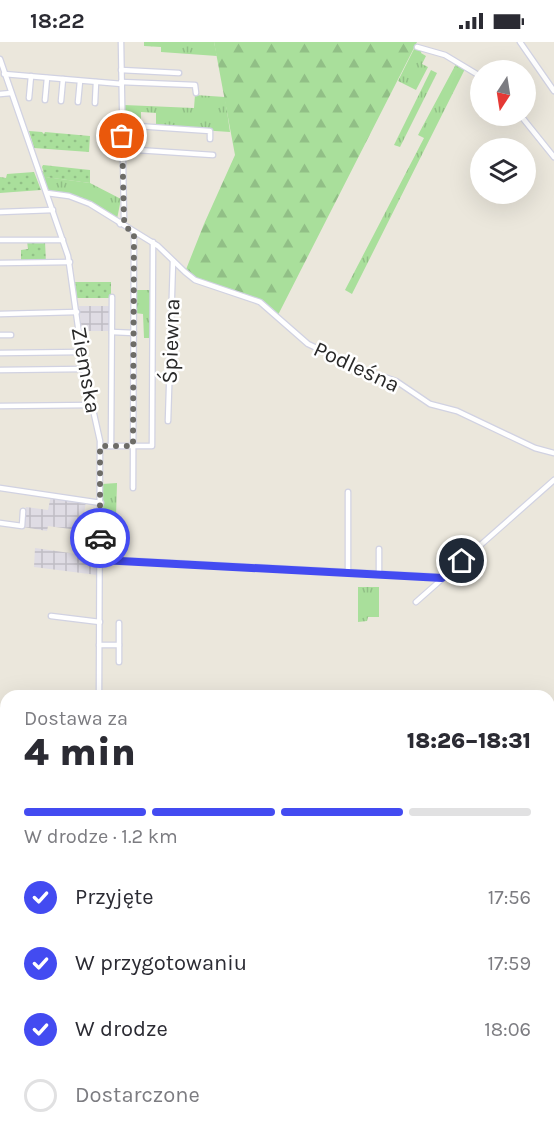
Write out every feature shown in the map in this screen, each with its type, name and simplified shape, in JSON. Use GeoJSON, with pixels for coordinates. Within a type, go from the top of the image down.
{"type":"FeatureCollection","features":[{"type":"Feature","properties":{"kind":"street"},"geometry":{"type":"LineString","coordinates":[[121,42],[123,223]]}},
{"type":"Feature","properties":{"kind":"street"},"geometry":{"type":"LineString","coordinates":[[520,42],[554,91]]}},
{"type":"Feature","properties":{"kind":"street"},"geometry":{"type":"LineString","coordinates":[[417,47],[445,55],[470,70]]}},
{"type":"Feature","properties":{"kind":"street","name":"Ziemska"},"geometry":{"type":"LineString","coordinates":[[0,58],[70,262],[84,369],[100,446],[99,690]]}},
{"type":"Feature","properties":{"kind":"street"},"geometry":{"type":"LineString","coordinates":[[121,70],[179,73]]}},
{"type":"Feature","properties":{"kind":"street"},"geometry":{"type":"LineString","coordinates":[[4,74],[35,74],[47,78],[56,76],[63,79],[77,78],[121,83],[195,85],[196,93]]}},
{"type":"Feature","properties":{"kind":"street"},"geometry":{"type":"LineString","coordinates":[[29,98],[35,74]]}},
{"type":"Feature","properties":{"kind":"street"},"geometry":{"type":"LineString","coordinates":[[45,99],[47,78]]}},
{"type":"Feature","properties":{"kind":"street"},"geometry":{"type":"LineString","coordinates":[[77,78],[78,102]]}},
{"type":"Feature","properties":{"kind":"street"},"geometry":{"type":"LineString","coordinates":[[62,101],[63,79]]}},
{"type":"Feature","properties":{"kind":"street"},"geometry":{"type":"LineString","coordinates":[[95,103],[96,80]]}},
{"type":"Feature","properties":{"kind":"street"},"geometry":{"type":"LineString","coordinates":[[0,94],[11,93]]}},
{"type":"Feature","properties":{"kind":"street"},"geometry":{"type":"LineString","coordinates":[[122,125],[210,131],[210,139]]}},
{"type":"Feature","properties":{"kind":"street"},"geometry":{"type":"LineString","coordinates":[[529,126],[554,157]]}},
{"type":"Feature","properties":{"kind":"street"},"geometry":{"type":"LineString","coordinates":[[122,149],[213,155]]}},
{"type":"Feature","properties":{"kind":"street","name":"Podleśna"},"geometry":{"type":"LineString","coordinates":[[47,192],[84,201],[123,223],[162,249],[195,280],[260,302],[308,344],[364,370],[396,381],[430,404],[456,411],[528,445],[554,453]]}},
{"type":"Feature","properties":{"kind":"street"},"geometry":{"type":"LineString","coordinates":[[0,212],[53,210]]}},
{"type":"Feature","properties":{"kind":"street"},"geometry":{"type":"LineString","coordinates":[[133,488],[134,232]]}},
{"type":"Feature","properties":{"kind":"street"},"geometry":{"type":"LineString","coordinates":[[0,240],[63,240]]}},
{"type":"Feature","properties":{"kind":"street"},"geometry":{"type":"LineString","coordinates":[[100,446],[152,446],[153,242]]}},
{"type":"Feature","properties":{"kind":"street","name":"Śpiewna"},"geometry":{"type":"LineString","coordinates":[[168,421],[173,261]]}},
{"type":"Feature","properties":{"kind":"street"},"geometry":{"type":"LineString","coordinates":[[0,263],[70,262]]}},
{"type":"Feature","properties":{"kind":"street"},"geometry":{"type":"LineString","coordinates":[[111,446],[112,297]]}},
{"type":"Feature","properties":{"kind":"street"},"geometry":{"type":"LineString","coordinates":[[0,314],[77,312]]}},
{"type":"Feature","properties":{"kind":"street"},"geometry":{"type":"LineString","coordinates":[[112,332],[134,333]]}},
{"type":"Feature","properties":{"kind":"street"},"geometry":{"type":"LineString","coordinates":[[0,335],[11,334]]}},
{"type":"Feature","properties":{"kind":"street"},"geometry":{"type":"LineString","coordinates":[[0,353],[82,352]]}},
{"type":"Feature","properties":{"kind":"street"},"geometry":{"type":"LineString","coordinates":[[0,370],[84,369]]}},
{"type":"Feature","properties":{"kind":"street"},"geometry":{"type":"LineString","coordinates":[[0,406],[92,405]]}},
{"type":"Feature","properties":{"kind":"street"},"geometry":{"type":"LineString","coordinates":[[416,602],[554,480]]}},
{"type":"Feature","properties":{"kind":"street"},"geometry":{"type":"LineString","coordinates":[[0,488],[100,503]]}},
{"type":"Feature","properties":{"kind":"street"},"geometry":{"type":"LineString","coordinates":[[348,492],[348,573]]}},
{"type":"Feature","properties":{"kind":"street"},"geometry":{"type":"LineString","coordinates":[[0,523],[22,526],[24,512]]}},
{"type":"Feature","properties":{"kind":"street"},"geometry":{"type":"LineString","coordinates":[[379,549],[379,574]]}},
{"type":"Feature","properties":{"kind":"street"},"geometry":{"type":"LineString","coordinates":[[100,559],[443,577]]}},
{"type":"Feature","properties":{"kind":"street"},"geometry":{"type":"LineString","coordinates":[[51,616],[100,622]]}},
{"type":"Feature","properties":{"kind":"street"},"geometry":{"type":"LineString","coordinates":[[119,623],[119,662]]}},
{"type":"Feature","properties":{"kind":"street"},"geometry":{"type":"LineString","coordinates":[[99,645],[119,645]]}},
{"type":"Feature","properties":{"kind":"shaded area"},"geometry":{"type":"Polygon","coordinates":[[[79,306],[111,306],[110,331],[82,331],[79,306]]]}},
{"type":"Feature","properties":{"kind":"shaded area"},"geometry":{"type":"Polygon","coordinates":[[[51,495],[86,501],[84,514],[100,517],[100,533],[48,526],[47,531],[23,527],[26,507],[48,510],[51,495]]]}},
{"type":"Feature","properties":{"kind":"shaded area"},"geometry":{"type":"Polygon","coordinates":[[[35,548],[98,557],[97,575],[34,567],[35,548]]]}},
{"type":"Feature","properties":{"kind":"green space"},"geometry":{"type":"Polygon","coordinates":[[[144,42],[214,42],[217,56],[161,52],[161,47],[144,46],[144,42]]]}},
{"type":"Feature","properties":{"kind":"green space"},"geometry":{"type":"Polygon","coordinates":[[[214,42],[417,42],[278,315],[267,306],[202,282],[185,272],[235,155],[214,42]]]}},
{"type":"Feature","properties":{"kind":"green space"},"geometry":{"type":"Polygon","coordinates":[[[415,47],[422,49],[421,53],[426,56],[422,64],[428,67],[416,90],[398,81],[415,47]]]}},
{"type":"Feature","properties":{"kind":"green space"},"geometry":{"type":"Polygon","coordinates":[[[456,64],[465,69],[352,294],[345,290],[424,138],[418,135],[456,64]]]}},
{"type":"Feature","properties":{"kind":"green space"},"geometry":{"type":"Polygon","coordinates":[[[431,70],[437,73],[400,147],[394,145],[431,70]]]}},
{"type":"Feature","properties":{"kind":"green space"},"geometry":{"type":"Polygon","coordinates":[[[195,95],[225,97],[230,132],[156,127],[156,113],[141,112],[141,125],[124,124],[124,105],[194,108],[195,95]]]}},
{"type":"Feature","properties":{"kind":"green space"},"geometry":{"type":"Polygon","coordinates":[[[29,131],[90,136],[89,152],[34,148],[29,131]]]}},
{"type":"Feature","properties":{"kind":"green space"},"geometry":{"type":"Polygon","coordinates":[[[43,165],[90,170],[90,183],[45,177],[43,165]]]}},
{"type":"Feature","properties":{"kind":"green space"},"geometry":{"type":"Polygon","coordinates":[[[43,171],[46,177],[90,183],[121,199],[117,219],[69,195],[48,190],[41,172],[43,171]]]}},
{"type":"Feature","properties":{"kind":"green space"},"geometry":{"type":"Polygon","coordinates":[[[34,172],[41,190],[0,193],[0,177],[6,178],[7,174],[34,172]]]}},
{"type":"Feature","properties":{"kind":"green space"},"geometry":{"type":"Polygon","coordinates":[[[27,241],[45,241],[46,263],[21,263],[21,250],[28,249],[27,241]]]}},
{"type":"Feature","properties":{"kind":"green space"},"geometry":{"type":"Polygon","coordinates":[[[75,282],[111,282],[111,298],[77,298],[75,282]]]}},
{"type":"Feature","properties":{"kind":"green space"},"geometry":{"type":"Polygon","coordinates":[[[135,290],[150,290],[150,338],[144,338],[143,314],[135,313],[135,290]]]}},
{"type":"Feature","properties":{"kind":"green space"},"geometry":{"type":"Polygon","coordinates":[[[117,483],[116,517],[102,517],[102,484],[117,483]]]}},
{"type":"Feature","properties":{"kind":"green space"},"geometry":{"type":"Polygon","coordinates":[[[358,587],[379,587],[379,617],[368,617],[367,621],[358,622],[358,587]]]}},
{"type":"Feature","properties":{"kind":"way so far"},"geometry":{"type":"LineString","coordinates":[[100,538],[100,446],[133,446],[134,232],[125,227],[124,219],[122,136]]}},
{"type":"Feature","properties":{"kind":"route"},"geometry":{"type":"LineString","coordinates":[[100,538],[101,560],[442,578],[462,561]]}}]}
